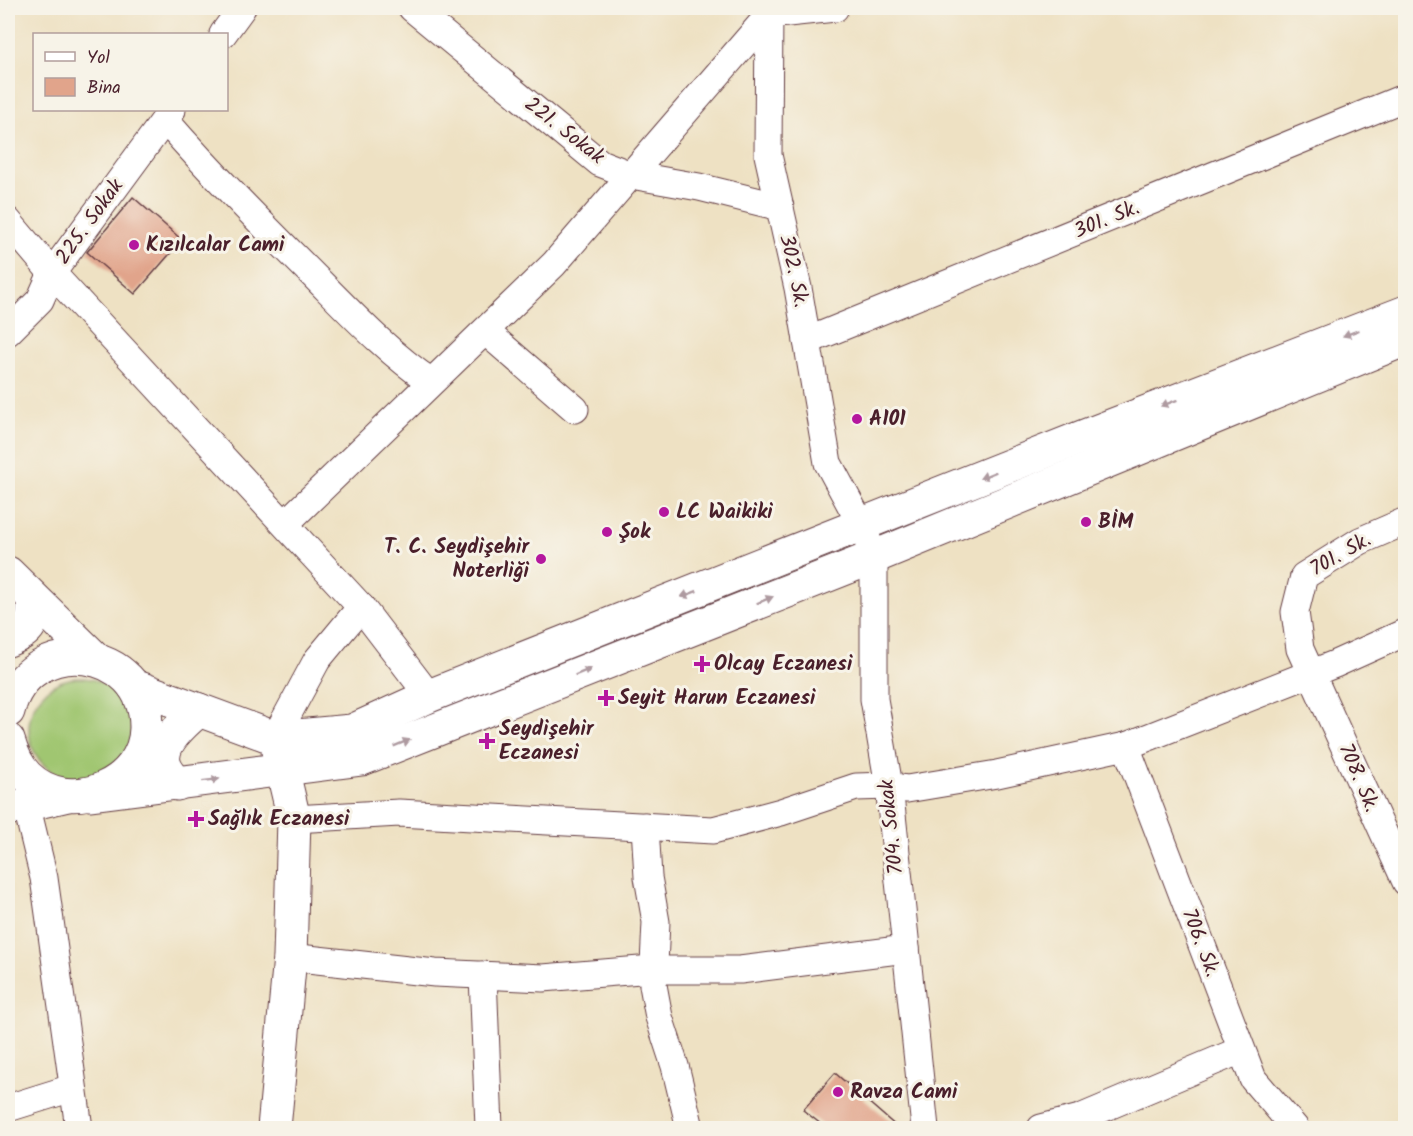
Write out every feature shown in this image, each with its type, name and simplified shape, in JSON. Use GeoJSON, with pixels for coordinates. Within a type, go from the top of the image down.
{"type":"FeatureCollection","features":[{"type":"Feature","properties":{"kind":"main road"},"geometry":{"type":"LineString","coordinates":[[134,686],[275,738],[352,731],[429,696],[1082,437],[1406,312]]}},
{"type":"Feature","properties":{"kind":"main road"},"geometry":{"type":"LineString","coordinates":[[8,740],[14,759],[28,777],[46,789],[79,795],[362,759],[874,557],[1406,339]]}},
{"type":"Feature","properties":{"kind":"main road"},"geometry":{"type":"LineString","coordinates":[[8,573],[96,659]]}},
{"type":"Feature","properties":{"kind":"main road"},"geometry":{"type":"LineString","coordinates":[[8,640],[24,633],[34,619],[33,598]]}},
{"type":"Feature","properties":{"kind":"main road"},"geometry":{"type":"LineString","coordinates":[[8,704],[20,684],[35,669],[54,659],[75,656],[96,659],[118,669],[134,686],[144,706],[146,729],[141,752],[129,771],[112,786],[17,807]]}},
{"type":"Feature","properties":{"kind":"main road"},"geometry":{"type":"LineString","coordinates":[[177,784],[165,767],[164,754],[180,726],[199,710]]}},
{"type":"Feature","properties":{"kind":"main road"},"geometry":{"type":"LineString","coordinates":[[274,1128],[290,957],[294,819],[275,738]]}},
{"type":"Feature","properties":{"kind":"street"},"geometry":{"type":"LineString","coordinates":[[224,33],[242,8]]}},
{"type":"Feature","properties":{"kind":"street","name":"221. Sokak"},"geometry":{"type":"LineString","coordinates":[[412,8],[600,163],[631,175],[699,187],[780,207]]}},
{"type":"Feature","properties":{"kind":"street"},"geometry":{"type":"LineString","coordinates":[[287,525],[431,381],[554,264],[769,11],[836,8]]}},
{"type":"Feature","properties":{"kind":"street","name":"302. Sk."},"geometry":{"type":"LineString","coordinates":[[769,11],[768,155],[807,341],[828,462],[862,526]]}},
{"type":"Feature","properties":{"kind":"street","name":"301. Sk."},"geometry":{"type":"LineString","coordinates":[[807,341],[1406,97]]}},
{"type":"Feature","properties":{"kind":"street"},"geometry":{"type":"LineString","coordinates":[[168,115],[213,174],[402,362],[431,381]]}},
{"type":"Feature","properties":{"kind":"street","name":"225. Sokak"},"geometry":{"type":"LineString","coordinates":[[8,332],[40,300],[52,273],[168,115]]}},
{"type":"Feature","properties":{"kind":"street"},"geometry":{"type":"LineString","coordinates":[[287,525],[451,372],[492,338],[598,229],[625,196],[631,175]]}},
{"type":"Feature","properties":{"kind":"street"},"geometry":{"type":"LineString","coordinates":[[8,221],[52,273],[361,607],[429,696]]}},
{"type":"Feature","properties":{"kind":"street"},"geometry":{"type":"LineString","coordinates":[[492,338],[575,409]]}},
{"type":"Feature","properties":{"kind":"street","name":"701. Sk."},"geometry":{"type":"LineString","coordinates":[[1311,674],[1300,650],[1295,612],[1304,576],[1360,541],[1406,521]]}},
{"type":"Feature","properties":{"kind":"street","name":"704. Sokak"},"geometry":{"type":"LineString","coordinates":[[862,526],[874,557],[874,699],[890,786],[926,1128]]}},
{"type":"Feature","properties":{"kind":"street"},"geometry":{"type":"LineString","coordinates":[[275,738],[317,660],[361,607]]}},
{"type":"Feature","properties":{"kind":"street"},"geometry":{"type":"LineString","coordinates":[[294,819],[399,813],[713,830],[781,812],[856,787],[890,786],[908,789],[997,774],[1126,746],[1311,674],[1406,632]]}},
{"type":"Feature","properties":{"kind":"street","name":"708. Sk."},"geometry":{"type":"LineString","coordinates":[[1311,674],[1388,849],[1406,882]]}},
{"type":"Feature","properties":{"kind":"street","name":"706. Sk."},"geometry":{"type":"LineString","coordinates":[[1126,746],[1253,1079],[1295,1128]]}},
{"type":"Feature","properties":{"kind":"street"},"geometry":{"type":"LineString","coordinates":[[17,807],[44,878],[78,1128]]}},
{"type":"Feature","properties":{"kind":"street"},"geometry":{"type":"LineString","coordinates":[[645,826],[648,877],[656,922],[654,970],[659,1017],[675,1066],[690,1128]]}},
{"type":"Feature","properties":{"kind":"street"},"geometry":{"type":"LineString","coordinates":[[290,957],[483,975],[543,978],[654,970],[740,970],[906,949]]}},
{"type":"Feature","properties":{"kind":"street"},"geometry":{"type":"LineString","coordinates":[[483,975],[489,1128]]}},
{"type":"Feature","properties":{"kind":"street"},"geometry":{"type":"LineString","coordinates":[[1041,1128],[1080,1118],[1241,1050]]}},
{"type":"Feature","properties":{"kind":"street"},"geometry":{"type":"LineString","coordinates":[[8,1108],[72,1088]]}},
{"type":"Feature","properties":{"kind":"green space"},"geometry":{"type":"Polygon","coordinates":[[[80,678],[100,682],[116,693],[127,709],[131,729],[127,749],[116,765],[100,776],[80,780],[60,776],[44,765],[33,749],[29,729],[33,709],[44,693],[60,682],[80,678]]]}},
{"type":"Feature","properties":{"kind":"building","name":"Kızılcalar Cami"},"geometry":{"type":"Polygon","coordinates":[[[133,197],[182,240],[135,294],[87,252],[133,197]]]}},
{"type":"Feature","properties":{"kind":"building","name":"Ravza Cami"},"geometry":{"type":"Polygon","coordinates":[[[835,1073],[898,1128],[826,1128],[803,1110],[835,1073]]]}},
{"type":"Feature","properties":{"kind":"place","name":"Kızılcalar Cami"},"geometry":{"type":"Point","coordinates":[134,245]}},
{"type":"Feature","properties":{"kind":"place","name":"A101"},"geometry":{"type":"Point","coordinates":[857,419]}},
{"type":"Feature","properties":{"kind":"place","name":"LC Waikiki"},"geometry":{"type":"Point","coordinates":[664,512]}},
{"type":"Feature","properties":{"kind":"place","name":"BİM"},"geometry":{"type":"Point","coordinates":[1086,522]}},
{"type":"Feature","properties":{"kind":"place","name":"Şok"},"geometry":{"type":"Point","coordinates":[607,532]}},
{"type":"Feature","properties":{"kind":"place","name":"T. C. Seydişehir Noterliği"},"geometry":{"type":"Point","coordinates":[541,559]}},
{"type":"Feature","properties":{"kind":"place","name":"Olcay Eczanesi"},"geometry":{"type":"Point","coordinates":[702,664]}},
{"type":"Feature","properties":{"kind":"place","name":"Seyit Harun Eczanesi"},"geometry":{"type":"Point","coordinates":[606,698]}},
{"type":"Feature","properties":{"kind":"place","name":"Seydişehir Eczanesi"},"geometry":{"type":"Point","coordinates":[487,741]}},
{"type":"Feature","properties":{"kind":"place","name":"Sağlık Eczanesi"},"geometry":{"type":"Point","coordinates":[196,819]}},
{"type":"Feature","properties":{"kind":"place","name":"Ravza Cami"},"geometry":{"type":"Point","coordinates":[838,1092]}}]}
